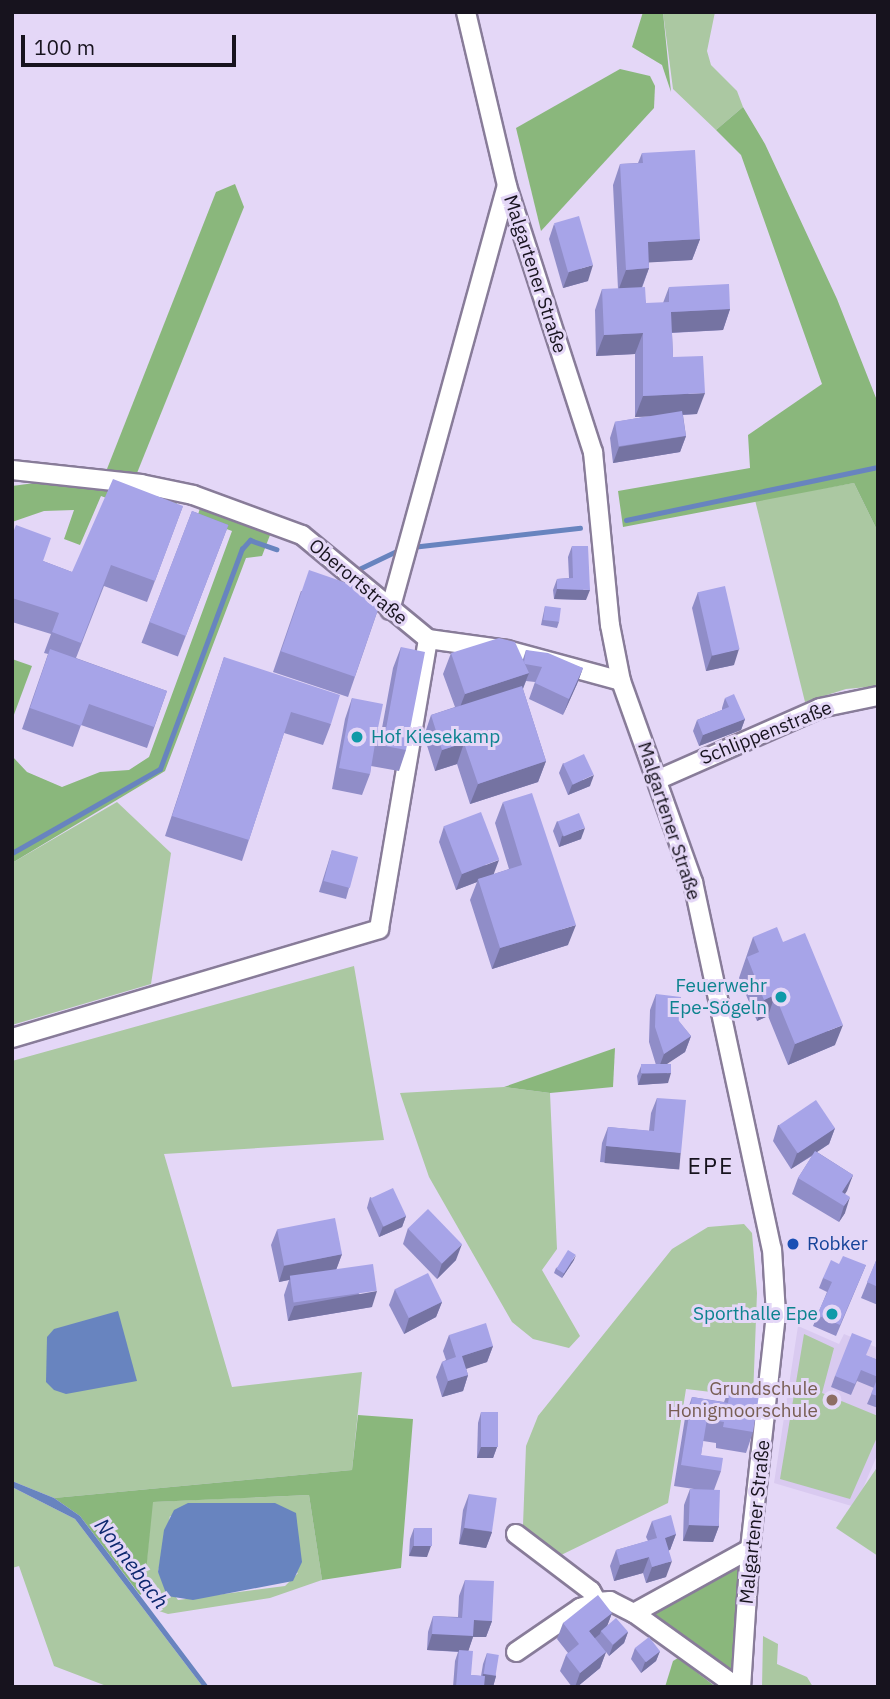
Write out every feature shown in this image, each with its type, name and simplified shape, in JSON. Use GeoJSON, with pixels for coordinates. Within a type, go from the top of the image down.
{"type":"FeatureCollection","features":[{"type":"Feature","properties":{"kind":"street","name":"Malgartener Straße"},"geometry":{"type":"LineString","coordinates":[[466,12],[507,186],[593,452],[610,625],[621,681],[693,882],[775,1277],[769,1400],[750,1549],[739,1687]]}},
{"type":"Feature","properties":{"kind":"street"},"geometry":{"type":"LineString","coordinates":[[390,610],[507,186]]}},
{"type":"Feature","properties":{"kind":"street","name":"Oberortstraße"},"geometry":{"type":"LineString","coordinates":[[12,470],[173,491],[290,529],[428,639],[507,650],[621,681]]}},
{"type":"Feature","properties":{"kind":"street"},"geometry":{"type":"LineString","coordinates":[[12,1038],[379,929],[428,639]]}},
{"type":"Feature","properties":{"kind":"street","name":"Schlippenstraße"},"geometry":{"type":"LineString","coordinates":[[657,779],[820,708],[878,696]]}},
{"type":"Feature","properties":{"kind":"street"},"geometry":{"type":"LineString","coordinates":[[516,1534],[591,1591],[597,1602]]}},
{"type":"Feature","properties":{"kind":"street"},"geometry":{"type":"LineString","coordinates":[[634,1613],[750,1549]]}},
{"type":"Feature","properties":{"kind":"street"},"geometry":{"type":"LineString","coordinates":[[516,1652],[580,1608],[610,1601],[634,1613],[739,1687]]}},
{"type":"Feature","properties":{"kind":"shaded area","name":"Grundschule Honigmoorschule"},"geometry":{"type":"Polygon","coordinates":[[[798,1326],[839,1344],[844,1334],[878,1348],[878,1453],[855,1507],[774,1483],[798,1326]]]}},
{"type":"Feature","properties":{"kind":"green space"},"geometry":{"type":"Polygon","coordinates":[[[643,12],[663,12],[671,92],[662,65],[632,47],[643,12]]]}},
{"type":"Feature","properties":{"kind":"green space"},"geometry":{"type":"Polygon","coordinates":[[[663,12],[715,12],[707,51],[711,65],[737,91],[743,107],[716,130],[673,89],[663,12]]]}},
{"type":"Feature","properties":{"kind":"green space"},"geometry":{"type":"Polygon","coordinates":[[[620,69],[650,76],[655,86],[654,108],[541,231],[516,128],[620,69]]]}},
{"type":"Feature","properties":{"kind":"green space"},"geometry":{"type":"Polygon","coordinates":[[[743,107],[765,144],[837,299],[878,403],[878,532],[854,483],[623,527],[618,491],[750,468],[748,435],[822,384],[741,155],[716,130],[743,107]]]}},
{"type":"Feature","properties":{"kind":"green space"},"geometry":{"type":"Polygon","coordinates":[[[235,184],[244,207],[135,478],[105,474],[216,192],[235,184]]]}},
{"type":"Feature","properties":{"kind":"green space"},"geometry":{"type":"Polygon","coordinates":[[[57,480],[151,494],[177,503],[170,522],[101,496],[80,545],[64,539],[74,510],[44,511],[12,522],[12,486],[57,480]]]}},
{"type":"Feature","properties":{"kind":"green space"},"geometry":{"type":"Polygon","coordinates":[[[854,483],[878,532],[878,686],[846,689],[805,702],[755,500],[854,483]]]}},
{"type":"Feature","properties":{"kind":"green space"},"geometry":{"type":"Polygon","coordinates":[[[200,508],[270,535],[262,556],[246,558],[165,771],[12,863],[12,756],[27,772],[62,787],[100,772],[129,770],[149,757],[232,531],[197,518],[200,508]]]}},
{"type":"Feature","properties":{"kind":"green space"},"geometry":{"type":"Polygon","coordinates":[[[12,659],[32,666],[12,720],[12,659]]]}},
{"type":"Feature","properties":{"kind":"green space"},"geometry":{"type":"Polygon","coordinates":[[[117,802],[171,853],[151,984],[12,1025],[12,863],[117,802]]]}},
{"type":"Feature","properties":{"kind":"green space"},"geometry":{"type":"Polygon","coordinates":[[[354,966],[384,1140],[164,1154],[232,1387],[362,1372],[352,1470],[54,1498],[12,1481],[12,1061],[354,966]]]}},
{"type":"Feature","properties":{"kind":"green space"},"geometry":{"type":"Polygon","coordinates":[[[615,1048],[613,1087],[550,1093],[504,1087],[615,1048]]]}},
{"type":"Feature","properties":{"kind":"green space"},"geometry":{"type":"Polygon","coordinates":[[[504,1087],[550,1093],[557,1249],[542,1270],[580,1336],[569,1348],[533,1339],[512,1322],[429,1177],[400,1093],[504,1087]]]}},
{"type":"Feature","properties":{"kind":"green space"},"geometry":{"type":"Polygon","coordinates":[[[744,1224],[752,1233],[757,1293],[753,1397],[686,1389],[668,1503],[557,1557],[523,1525],[526,1446],[538,1416],[672,1249],[708,1227],[744,1224]]]}},
{"type":"Feature","properties":{"kind":"green space","name":"Grundschule Honigmoorschule"},"geometry":{"type":"Polygon","coordinates":[[[804,1334],[834,1348],[822,1393],[878,1416],[878,1435],[850,1499],[780,1479],[804,1334]]]}},
{"type":"Feature","properties":{"kind":"green space"},"geometry":{"type":"Polygon","coordinates":[[[358,1415],[413,1419],[401,1568],[322,1580],[309,1495],[153,1502],[144,1592],[140,1595],[80,1516],[54,1498],[352,1470],[358,1415]]]}},
{"type":"Feature","properties":{"kind":"green space"},"geometry":{"type":"Polygon","coordinates":[[[878,1466],[878,1556],[836,1528],[878,1466]]]}},
{"type":"Feature","properties":{"kind":"green space"},"geometry":{"type":"Polygon","coordinates":[[[12,1487],[75,1519],[203,1687],[109,1687],[54,1666],[19,1566],[12,1568],[12,1487]]]}},
{"type":"Feature","properties":{"kind":"green space"},"geometry":{"type":"Polygon","coordinates":[[[309,1495],[322,1580],[270,1598],[168,1614],[159,1611],[144,1592],[152,1502],[309,1495]],[[170,1516],[158,1572],[178,1600],[285,1586],[298,1573],[170,1516]]]}},
{"type":"Feature","properties":{"kind":"green space"},"geometry":{"type":"Polygon","coordinates":[[[740,1565],[731,1672],[648,1612],[740,1565]]]}},
{"type":"Feature","properties":{"kind":"green space"},"geometry":{"type":"Polygon","coordinates":[[[763,1636],[778,1644],[777,1664],[807,1677],[813,1687],[762,1687],[763,1636]]]}},
{"type":"Feature","properties":{"kind":"green space"},"geometry":{"type":"Polygon","coordinates":[[[678,1658],[716,1687],[665,1687],[673,1661],[678,1658]]]}},
{"type":"Feature","properties":{"kind":"water"},"geometry":{"type":"Polygon","coordinates":[[[118,1311],[137,1381],[66,1394],[54,1390],[46,1382],[47,1337],[54,1329],[118,1311]]]}},
{"type":"Feature","properties":{"kind":"water"},"geometry":{"type":"Polygon","coordinates":[[[12,1481],[54,1498],[80,1516],[209,1687],[203,1687],[75,1519],[12,1487],[12,1481]]]}},
{"type":"Feature","properties":{"kind":"water"},"geometry":{"type":"Polygon","coordinates":[[[188,1503],[275,1503],[296,1513],[302,1562],[293,1581],[193,1600],[167,1596],[158,1572],[164,1530],[174,1510],[188,1503]]]}},
{"type":"Feature","properties":{"kind":"building"},"geometry":{"type":"Polygon","coordinates":[[[695,150],[700,239],[648,242],[649,268],[626,270],[620,164],[643,163],[642,153],[695,150]]]}},
{"type":"Feature","properties":{"kind":"building"},"geometry":{"type":"Polygon","coordinates":[[[579,216],[593,265],[568,272],[554,223],[579,216]]]}},
{"type":"Feature","properties":{"kind":"building"},"geometry":{"type":"Polygon","coordinates":[[[729,284],[730,309],[671,312],[673,357],[703,356],[705,393],[643,396],[643,333],[604,335],[602,289],[645,287],[646,303],[669,302],[669,287],[729,284]]]}},
{"type":"Feature","properties":{"kind":"building"},"geometry":{"type":"Polygon","coordinates":[[[682,411],[686,436],[619,446],[615,422],[682,411]]]}},
{"type":"Feature","properties":{"kind":"building"},"geometry":{"type":"Polygon","coordinates":[[[113,479],[183,506],[155,581],[111,565],[81,643],[52,632],[59,613],[12,598],[12,535],[16,525],[51,538],[43,561],[72,572],[113,479]]]}},
{"type":"Feature","properties":{"kind":"building"},"geometry":{"type":"Polygon","coordinates":[[[192,511],[228,525],[186,636],[149,622],[192,511]]]}},
{"type":"Feature","properties":{"kind":"building"},"geometry":{"type":"Polygon","coordinates":[[[572,546],[588,546],[590,590],[557,589],[557,579],[573,578],[572,546]]]}},
{"type":"Feature","properties":{"kind":"building"},"geometry":{"type":"Polygon","coordinates":[[[309,570],[383,595],[355,677],[281,651],[309,570]]]}},
{"type":"Feature","properties":{"kind":"building"},"geometry":{"type":"Polygon","coordinates":[[[725,586],[740,649],[712,656],[698,592],[725,586]]]}},
{"type":"Feature","properties":{"kind":"building"},"geometry":{"type":"Polygon","coordinates":[[[545,606],[561,608],[559,622],[543,620],[545,606]]]}},
{"type":"Feature","properties":{"kind":"building"},"geometry":{"type":"Polygon","coordinates":[[[499,638],[515,642],[529,673],[465,694],[451,653],[499,638]]]}},
{"type":"Feature","properties":{"kind":"building","name":"Hof Kiesekamp"},"geometry":{"type":"Polygon","coordinates":[[[401,647],[425,652],[406,750],[375,744],[370,774],[339,768],[352,698],[383,704],[378,728],[386,729],[401,647]]]}},
{"type":"Feature","properties":{"kind":"building"},"geometry":{"type":"Polygon","coordinates":[[[50,649],[167,691],[154,727],[89,704],[81,726],[30,708],[50,649]]]}},
{"type":"Feature","properties":{"kind":"building"},"geometry":{"type":"Polygon","coordinates":[[[526,650],[548,653],[583,668],[569,699],[535,683],[542,667],[525,664],[526,650]]]}},
{"type":"Feature","properties":{"kind":"building"},"geometry":{"type":"Polygon","coordinates":[[[224,657],[340,695],[331,724],[291,712],[249,840],[172,816],[224,657]]]}},
{"type":"Feature","properties":{"kind":"building"},"geometry":{"type":"Polygon","coordinates":[[[522,686],[546,761],[478,784],[464,743],[442,750],[431,715],[522,686]]]}},
{"type":"Feature","properties":{"kind":"building"},"geometry":{"type":"Polygon","coordinates":[[[734,694],[745,719],[703,735],[697,720],[729,707],[725,698],[734,694]]]}},
{"type":"Feature","properties":{"kind":"building"},"geometry":{"type":"Polygon","coordinates":[[[584,754],[594,775],[573,785],[563,764],[584,754]]]}},
{"type":"Feature","properties":{"kind":"building"},"geometry":{"type":"Polygon","coordinates":[[[532,793],[576,925],[500,948],[478,879],[522,865],[503,802],[532,793]]]}},
{"type":"Feature","properties":{"kind":"building"},"geometry":{"type":"Polygon","coordinates":[[[481,812],[499,860],[462,874],[444,826],[481,812]]]}},
{"type":"Feature","properties":{"kind":"building"},"geometry":{"type":"Polygon","coordinates":[[[579,813],[585,828],[564,836],[558,822],[579,813]]]}},
{"type":"Feature","properties":{"kind":"building"},"geometry":{"type":"Polygon","coordinates":[[[332,850],[358,857],[350,888],[324,881],[332,850]]]}},
{"type":"Feature","properties":{"kind":"building","name":"Feuerwehr Epe-Sögeln"},"geometry":{"type":"Polygon","coordinates":[[[777,927],[783,942],[805,933],[843,1025],[795,1044],[775,995],[764,1000],[747,957],[759,952],[753,937],[777,927]]]}},
{"type":"Feature","properties":{"kind":"building"},"geometry":{"type":"Polygon","coordinates":[[[656,994],[681,997],[679,1021],[691,1036],[664,1054],[655,1027],[656,994]]]}},
{"type":"Feature","properties":{"kind":"building"},"geometry":{"type":"Polygon","coordinates":[[[641,1064],[671,1064],[671,1073],[641,1073],[641,1064]]]}},
{"type":"Feature","properties":{"kind":"building"},"geometry":{"type":"Polygon","coordinates":[[[657,1098],[686,1100],[681,1153],[606,1146],[608,1127],[654,1131],[657,1098]]]}},
{"type":"Feature","properties":{"kind":"building"},"geometry":{"type":"Polygon","coordinates":[[[816,1100],[835,1128],[798,1153],[779,1125],[816,1100]]]}},
{"type":"Feature","properties":{"kind":"building"},"geometry":{"type":"Polygon","coordinates":[[[815,1151],[853,1175],[842,1192],[850,1197],[844,1206],[798,1178],[815,1151]]]}},
{"type":"Feature","properties":{"kind":"building"},"geometry":{"type":"Polygon","coordinates":[[[393,1188],[406,1216],[383,1227],[370,1199],[393,1188]]]}},
{"type":"Feature","properties":{"kind":"building"},"geometry":{"type":"Polygon","coordinates":[[[428,1209],[462,1244],[442,1264],[408,1228],[428,1209]]]}},
{"type":"Feature","properties":{"kind":"building"},"geometry":{"type":"Polygon","coordinates":[[[335,1218],[342,1254],[284,1266],[277,1229],[335,1218]]]}},
{"type":"Feature","properties":{"kind":"building"},"geometry":{"type":"Polygon","coordinates":[[[568,1250],[576,1255],[564,1273],[556,1269],[568,1250]]]}},
{"type":"Feature","properties":{"kind":"building"},"geometry":{"type":"Polygon","coordinates":[[[843,1256],[866,1265],[840,1325],[817,1315],[832,1282],[823,1278],[831,1260],[839,1264],[843,1256]]]}},
{"type":"Feature","properties":{"kind":"building"},"geometry":{"type":"Polygon","coordinates":[[[878,1256],[878,1287],[867,1282],[878,1256]]]}},
{"type":"Feature","properties":{"kind":"building"},"geometry":{"type":"Polygon","coordinates":[[[373,1264],[377,1291],[294,1302],[290,1276],[373,1264]]]}},
{"type":"Feature","properties":{"kind":"building"},"geometry":{"type":"Polygon","coordinates":[[[428,1273],[442,1302],[409,1318],[395,1289],[428,1273]]]}},
{"type":"Feature","properties":{"kind":"building"},"geometry":{"type":"Polygon","coordinates":[[[486,1323],[493,1346],[462,1356],[468,1375],[448,1381],[442,1362],[456,1357],[449,1335],[486,1323]]]}},
{"type":"Feature","properties":{"kind":"building"},"geometry":{"type":"Polygon","coordinates":[[[852,1333],[872,1341],[866,1355],[878,1360],[878,1377],[861,1370],[855,1384],[835,1376],[852,1333]]]}},
{"type":"Feature","properties":{"kind":"building"},"geometry":{"type":"Polygon","coordinates":[[[878,1377],[878,1396],[871,1394],[878,1377]]]}},
{"type":"Feature","properties":{"kind":"building"},"geometry":{"type":"Polygon","coordinates":[[[731,1384],[760,1389],[753,1432],[723,1427],[724,1422],[707,1419],[701,1455],[723,1458],[721,1471],[681,1465],[692,1397],[728,1403],[731,1384]]]}},
{"type":"Feature","properties":{"kind":"building"},"geometry":{"type":"Polygon","coordinates":[[[481,1412],[498,1412],[498,1447],[481,1447],[481,1412]]]}},
{"type":"Feature","properties":{"kind":"building"},"geometry":{"type":"Polygon","coordinates":[[[690,1489],[720,1490],[719,1526],[689,1525],[690,1489]]]}},
{"type":"Feature","properties":{"kind":"building"},"geometry":{"type":"Polygon","coordinates":[[[469,1494],[497,1498],[492,1532],[464,1528],[469,1494]]]}},
{"type":"Feature","properties":{"kind":"building"},"geometry":{"type":"Polygon","coordinates":[[[671,1515],[676,1534],[665,1538],[672,1561],[652,1567],[649,1557],[620,1565],[616,1550],[657,1538],[652,1521],[671,1515]]]}},
{"type":"Feature","properties":{"kind":"building"},"geometry":{"type":"Polygon","coordinates":[[[414,1528],[432,1528],[432,1546],[414,1546],[414,1528]]]}},
{"type":"Feature","properties":{"kind":"building"},"geometry":{"type":"Polygon","coordinates":[[[465,1580],[494,1581],[492,1621],[474,1620],[473,1636],[432,1634],[433,1616],[462,1618],[465,1580]]]}},
{"type":"Feature","properties":{"kind":"building"},"geometry":{"type":"Polygon","coordinates":[[[598,1595],[612,1613],[589,1631],[606,1652],[580,1673],[566,1655],[579,1644],[563,1623],[598,1595]]]}},
{"type":"Feature","properties":{"kind":"building"},"geometry":{"type":"Polygon","coordinates":[[[616,1618],[628,1632],[613,1645],[601,1631],[616,1618]]]}},
{"type":"Feature","properties":{"kind":"building"},"geometry":{"type":"Polygon","coordinates":[[[649,1637],[660,1651],[646,1662],[635,1648],[649,1637]]]}},
{"type":"Feature","properties":{"kind":"building"},"geometry":{"type":"Polygon","coordinates":[[[459,1650],[473,1651],[471,1675],[485,1676],[484,1687],[456,1687],[459,1650]]]}},
{"type":"Feature","properties":{"kind":"building"},"geometry":{"type":"Polygon","coordinates":[[[487,1653],[499,1655],[496,1676],[484,1674],[487,1653]]]}},
{"type":"Feature","properties":{"kind":"waterway"},"geometry":{"type":"LineString","coordinates":[[626,520],[878,467]]}},
{"type":"Feature","properties":{"kind":"waterway"},"geometry":{"type":"LineString","coordinates":[[412,547],[580,528]]}},
{"type":"Feature","properties":{"kind":"waterway"},"geometry":{"type":"LineString","coordinates":[[12,853],[160,769],[242,549],[250,540],[276,549]]}},
{"type":"Feature","properties":{"kind":"waterway"},"geometry":{"type":"LineString","coordinates":[[357,570],[403,548]]}},
{"type":"Feature","properties":{"kind":"place","name":"Hof Kiesekamp"},"geometry":{"type":"Point","coordinates":[357,737]}},
{"type":"Feature","properties":{"kind":"place","name":"Feuerwehr Epe-Sögeln"},"geometry":{"type":"Point","coordinates":[781,997]}},
{"type":"Feature","properties":{"kind":"place","name":"Robker"},"geometry":{"type":"Point","coordinates":[793,1244]}},
{"type":"Feature","properties":{"kind":"place","name":"Sporthalle Epe"},"geometry":{"type":"Point","coordinates":[832,1314]}},
{"type":"Feature","properties":{"kind":"place","name":"Grundschule Honigmoorschule"},"geometry":{"type":"Point","coordinates":[832,1400]}},
{"type":"Feature","properties":{"kind":"district","name":"EPE"},"geometry":{"type":"Point","coordinates":[711,1165]}},
{"type":"Feature","properties":{"kind":"water label","name":"Nonnebach"},"geometry":{"type":"Point","coordinates":[132,1563]}}]}
